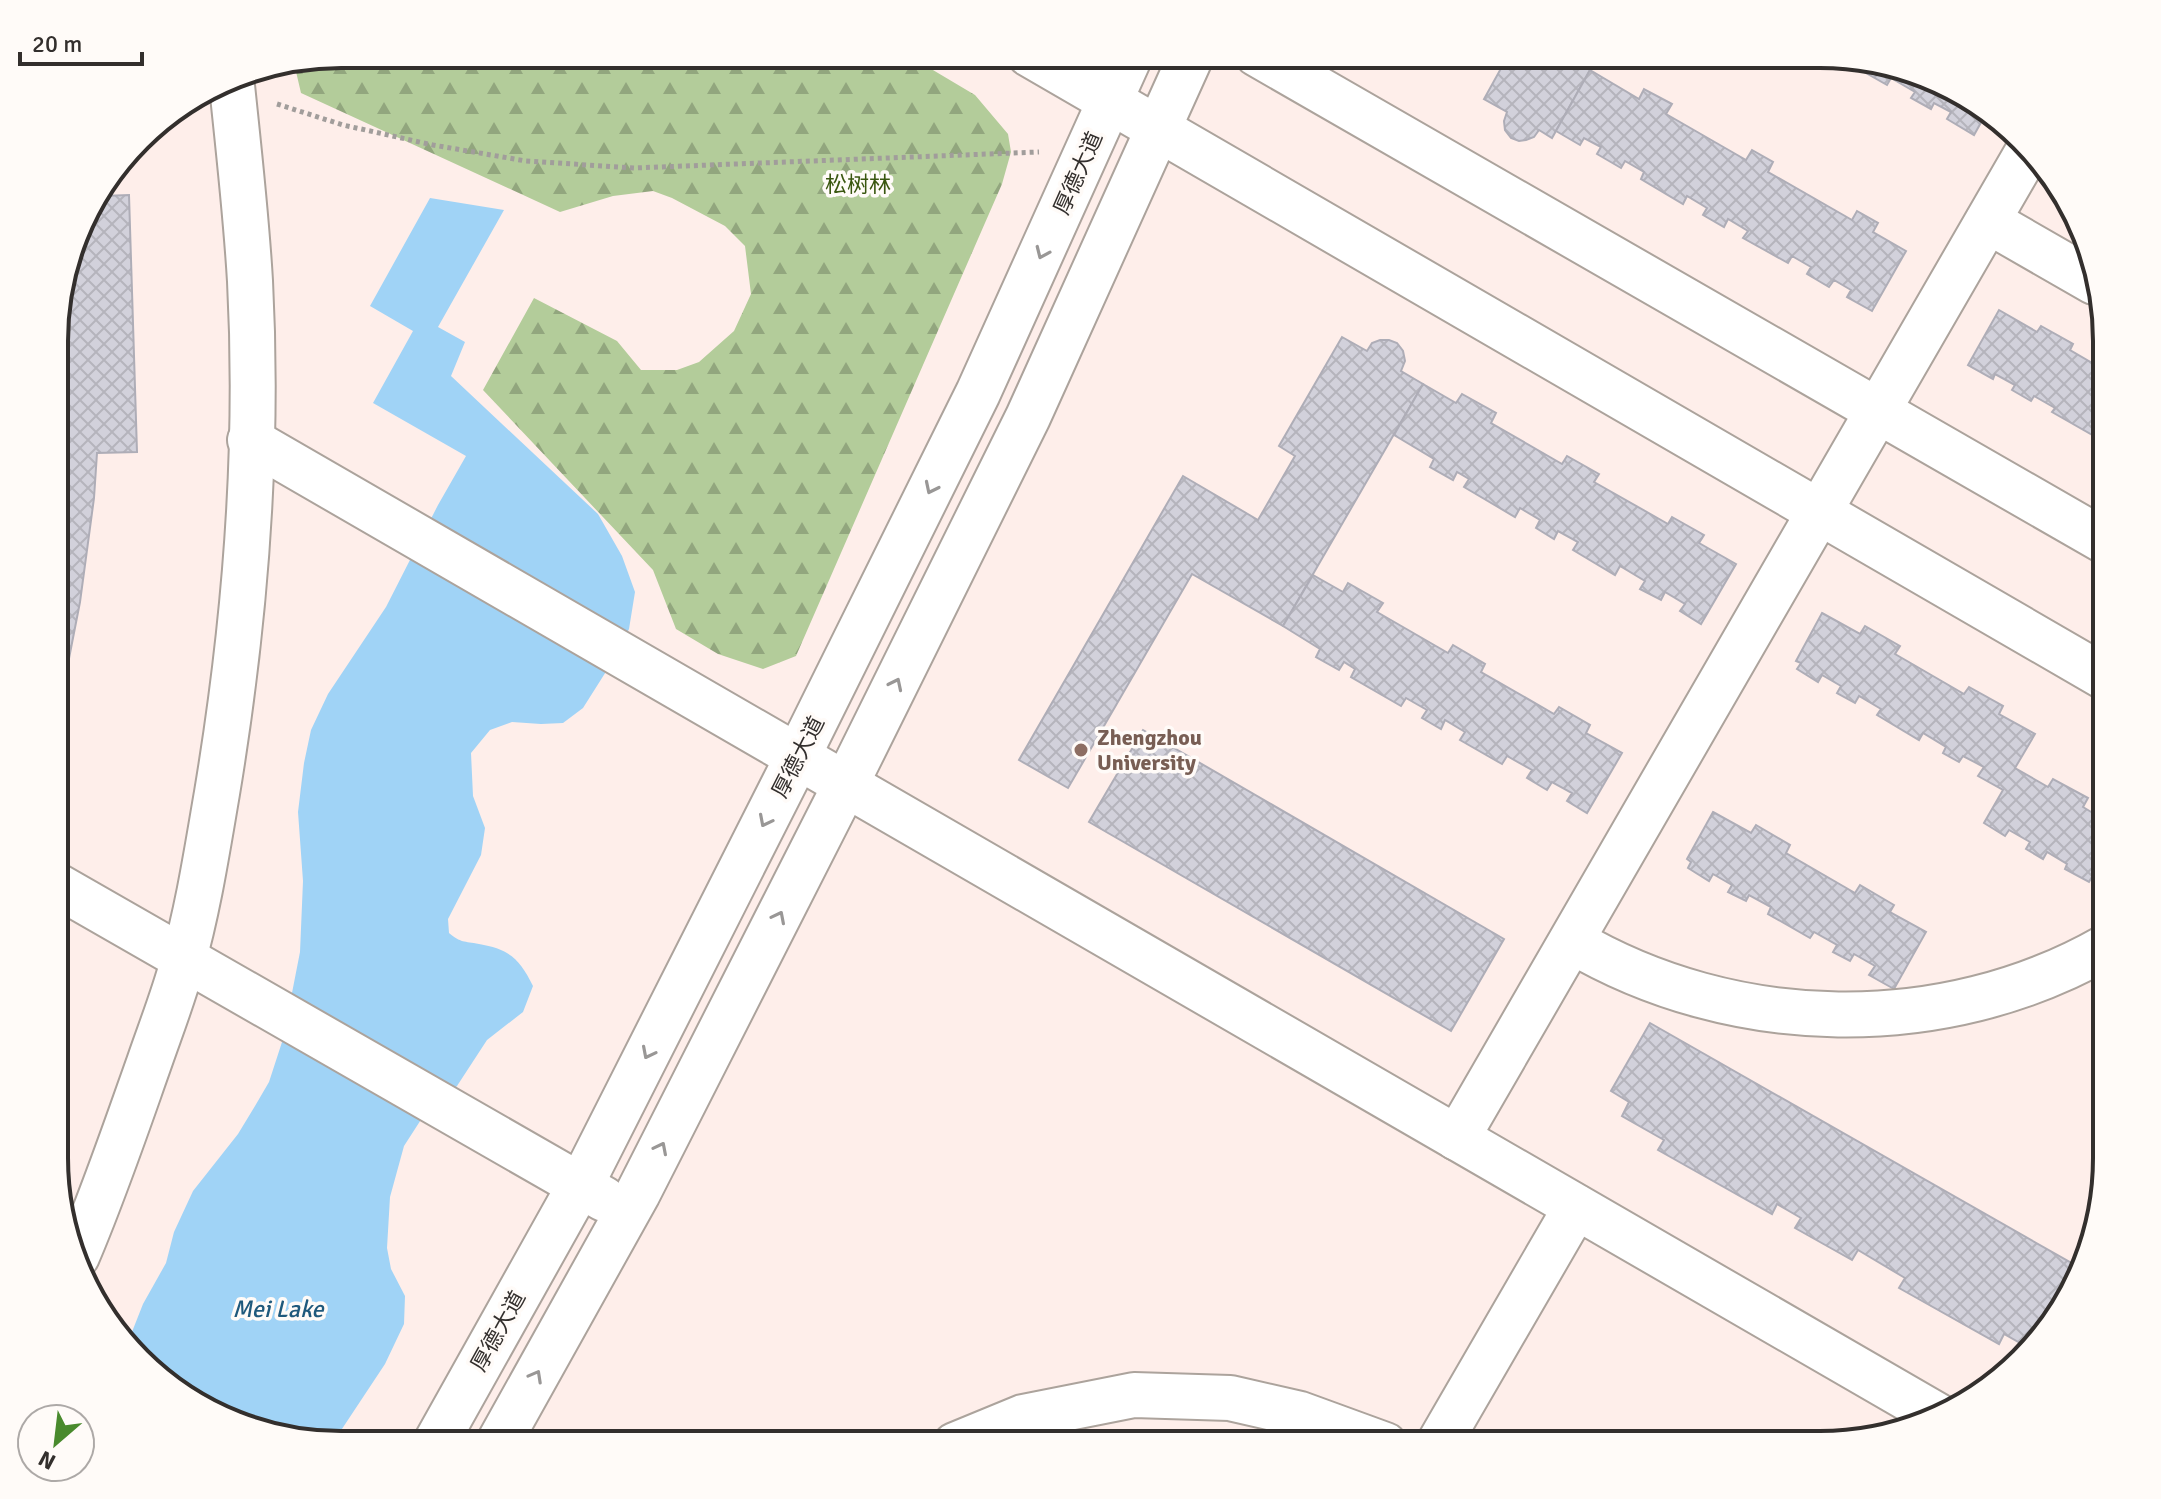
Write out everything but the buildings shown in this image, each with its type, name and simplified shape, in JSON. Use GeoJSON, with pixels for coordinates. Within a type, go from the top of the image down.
{"type":"FeatureCollection","features":[{"type":"Feature","properties":{"kind":"lane"},"geometry":{"type":"LineString","coordinates":[[1054,68],[2092,670]]}},
{"type":"Feature","properties":{"kind":"lane","name":"厚德大道"},"geometry":{"type":"LineString","coordinates":[[443,1430],[580,1185],[798,756],[978,393],[1125,69]]}},
{"type":"Feature","properties":{"kind":"lane"},"geometry":{"type":"LineString","coordinates":[[506,1430],[627,1212],[846,784],[1028,417],[1185,69]]}},
{"type":"Feature","properties":{"kind":"lane"},"geometry":{"type":"LineString","coordinates":[[1282,69],[2092,534]]}},
{"type":"Feature","properties":{"kind":"lane"},"geometry":{"type":"LineString","coordinates":[[81,1244],[128,1123],[184,958],[229,718],[241,620],[250,440],[250,283],[233,91]]}},
{"type":"Feature","properties":{"kind":"lane"},"geometry":{"type":"LineString","coordinates":[[1457,1138],[2023,159]]}},
{"type":"Feature","properties":{"kind":"lane"},"geometry":{"type":"LineString","coordinates":[[1988,221],[2085,277]]}},
{"type":"Feature","properties":{"kind":"lane"},"geometry":{"type":"LineString","coordinates":[[250,440],[1926,1409]]}},
{"type":"Feature","properties":{"kind":"lane"},"geometry":{"type":"LineString","coordinates":[[69,892],[627,1212]]}},
{"type":"Feature","properties":{"kind":"lane"},"geometry":{"type":"LineString","coordinates":[[1572,941],[1640,975],[1697,995],[1756,1008],[1816,1015],[1927,1009],[1981,998],[2035,981],[2092,955]]}},
{"type":"Feature","properties":{"kind":"lane"},"geometry":{"type":"LineString","coordinates":[[1446,1431],[1576,1207]]}},
{"type":"Feature","properties":{"kind":"lane"},"geometry":{"type":"LineString","coordinates":[[990,1430],[1023,1417],[1134,1395],[1230,1398],[1300,1414],[1346,1431]]}},
{"type":"Feature","properties":{"kind":"path"},"geometry":{"type":"LineString","coordinates":[[242,87],[343,125],[433,145],[542,162],[634,168],[1088,151]]}},
{"type":"Feature","properties":{"kind":"shaded area","name":"Zhengzhou University"},"geometry":{"type":"Polygon","coordinates":[[[1838,69],[1874,73],[1908,82],[1941,96],[1986,124],[2025,161],[2047,189],[2065,220],[2079,253],[2088,287],[2092,323],[2092,1176],[2088,1212],[2079,1246],[2065,1279],[2037,1324],[2000,1363],[1972,1385],[1941,1403],[1908,1417],[1874,1426],[1820,1431],[323,1430],[287,1426],[253,1417],[220,1403],[175,1375],[136,1338],[114,1310],[96,1279],[77,1229],[69,1176],[70,305],[82,253],[105,204],[136,161],[161,136],[189,114],[220,96],[253,82],[305,70],[1838,69]]]}},
{"type":"Feature","properties":{"kind":"green space","name":"松树林"},"geometry":{"type":"Polygon","coordinates":[[[341,68],[930,68],[975,95],[1008,134],[1011,152],[1002,184],[796,656],[763,669],[718,654],[676,629],[653,570],[483,390],[534,298],[617,341],[641,370],[677,370],[699,362],[734,331],[751,294],[745,246],[725,226],[653,191],[613,196],[560,212],[301,93],[296,72],[341,68]]]}},
{"type":"Feature","properties":{"kind":"water","name":"Mei Lake"},"geometry":{"type":"Polygon","coordinates":[[[430,198],[504,210],[438,327],[465,342],[451,376],[598,514],[622,556],[635,592],[629,629],[583,708],[563,723],[512,722],[490,730],[471,753],[473,796],[485,828],[481,855],[448,919],[449,933],[460,940],[506,952],[518,962],[533,986],[523,1012],[487,1040],[457,1086],[424,1115],[404,1146],[390,1197],[387,1248],[391,1269],[405,1296],[404,1324],[385,1364],[341,1430],[323,1430],[287,1426],[253,1417],[220,1403],[175,1375],[132,1333],[143,1304],[166,1263],[174,1232],[193,1191],[238,1134],[255,1106],[269,1082],[283,1039],[300,952],[303,881],[298,812],[311,730],[328,694],[386,607],[466,456],[373,403],[413,331],[370,306],[430,198]]]}},
{"type":"Feature","properties":{"kind":"place","name":"Zhengzhou University"},"geometry":{"type":"Point","coordinates":[1081,750]}}]}
